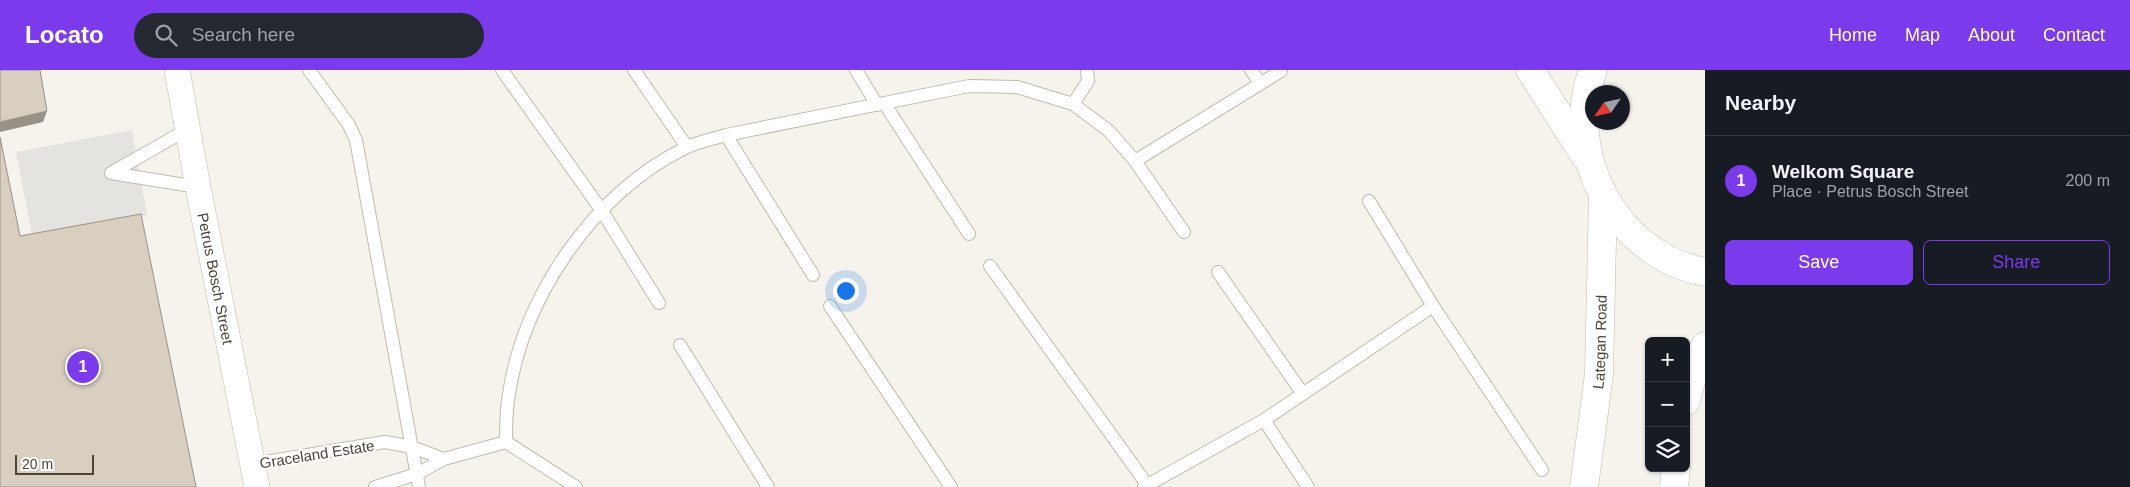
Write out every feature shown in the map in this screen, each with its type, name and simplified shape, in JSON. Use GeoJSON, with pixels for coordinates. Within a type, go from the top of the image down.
{"type":"FeatureCollection","features":[{"type":"Feature","properties":{"kind":"street","name":"Petrus Bosch Street"},"geometry":{"type":"LineString","coordinates":[[177,70],[255,476]]}},
{"type":"Feature","properties":{"kind":"street"},"geometry":{"type":"LineString","coordinates":[[1530,70],[1589,164],[1603,196],[1627,228],[1652,250],[1680,265],[1705,272]]}},
{"type":"Feature","properties":{"kind":"street"},"geometry":{"type":"LineString","coordinates":[[1589,164],[1584,111],[1586,94],[1594,70]]}},
{"type":"Feature","properties":{"kind":"street","name":"Lategan Road"},"geometry":{"type":"LineString","coordinates":[[1584,487],[1600,374],[1603,196]]}},
{"type":"Feature","properties":{"kind":"street"},"geometry":{"type":"LineString","coordinates":[[1690,385],[1695,365],[1705,346]]}},
{"type":"Feature","properties":{"kind":"street"},"geometry":{"type":"LineString","coordinates":[[1674,487],[1676,472]]}},
{"type":"Feature","properties":{"kind":"lane"},"geometry":{"type":"LineString","coordinates":[[309,70],[344,119],[356,140],[420,487]]}},
{"type":"Feature","properties":{"kind":"lane"},"geometry":{"type":"LineString","coordinates":[[502,70],[602,211],[659,303]]}},
{"type":"Feature","properties":{"kind":"lane"},"geometry":{"type":"LineString","coordinates":[[634,70],[687,147]]}},
{"type":"Feature","properties":{"kind":"lane"},"geometry":{"type":"LineString","coordinates":[[856,70],[969,234]]}},
{"type":"Feature","properties":{"kind":"lane"},"geometry":{"type":"LineString","coordinates":[[1072,104],[1088,81],[1087,70]]}},
{"type":"Feature","properties":{"kind":"lane"},"geometry":{"type":"LineString","coordinates":[[1251,70],[1260,83]]}},
{"type":"Feature","properties":{"kind":"lane"},"geometry":{"type":"LineString","coordinates":[[1135,161],[1281,71]]}},
{"type":"Feature","properties":{"kind":"lane"},"geometry":{"type":"LineString","coordinates":[[506,442],[508,401],[516,361],[537,306],[556,266],[602,211],[634,179],[687,147],[726,136],[969,86],[1017,87],[1072,104],[1109,130],[1135,161],[1184,232]]}},
{"type":"Feature","properties":{"kind":"lane"},"geometry":{"type":"LineString","coordinates":[[188,129],[111,173],[198,187]]}},
{"type":"Feature","properties":{"kind":"lane"},"geometry":{"type":"LineString","coordinates":[[726,136],[813,275]]}},
{"type":"Feature","properties":{"kind":"lane"},"geometry":{"type":"LineString","coordinates":[[1369,201],[1433,306],[1542,470]]}},
{"type":"Feature","properties":{"kind":"lane"},"geometry":{"type":"LineString","coordinates":[[990,266],[1146,486],[1264,420],[1433,306]]}},
{"type":"Feature","properties":{"kind":"lane"},"geometry":{"type":"LineString","coordinates":[[1218,272],[1303,394]]}},
{"type":"Feature","properties":{"kind":"lane"},"geometry":{"type":"LineString","coordinates":[[830,306],[951,487]]}},
{"type":"Feature","properties":{"kind":"lane"},"geometry":{"type":"LineString","coordinates":[[680,345],[768,487]]}},
{"type":"Feature","properties":{"kind":"lane"},"geometry":{"type":"LineString","coordinates":[[1264,420],[1308,487]]}},
{"type":"Feature","properties":{"kind":"lane","name":"Graceland Estate"},"geometry":{"type":"LineString","coordinates":[[255,476],[385,442],[412,447],[444,459]]}},
{"type":"Feature","properties":{"kind":"lane"},"geometry":{"type":"LineString","coordinates":[[375,487],[417,474],[444,459],[506,442],[575,487]]}},
{"type":"Feature","properties":{"kind":"shaded area"},"geometry":{"type":"Polygon","coordinates":[[[132,130],[147,216],[32,235],[16,152],[132,130]]]}},
{"type":"Feature","properties":{"kind":"building"},"geometry":{"type":"Polygon","coordinates":[[[0,70],[40,70],[47,111],[0,122],[0,70]]]}},
{"type":"Feature","properties":{"kind":"building"},"geometry":{"type":"Polygon","coordinates":[[[0,137],[20,236],[141,214],[196,487],[0,487],[0,137]]]}},
{"type":"Feature","properties":{"kind":"place","name":"Welkom Square"},"geometry":{"type":"Point","coordinates":[83,367]}}]}
